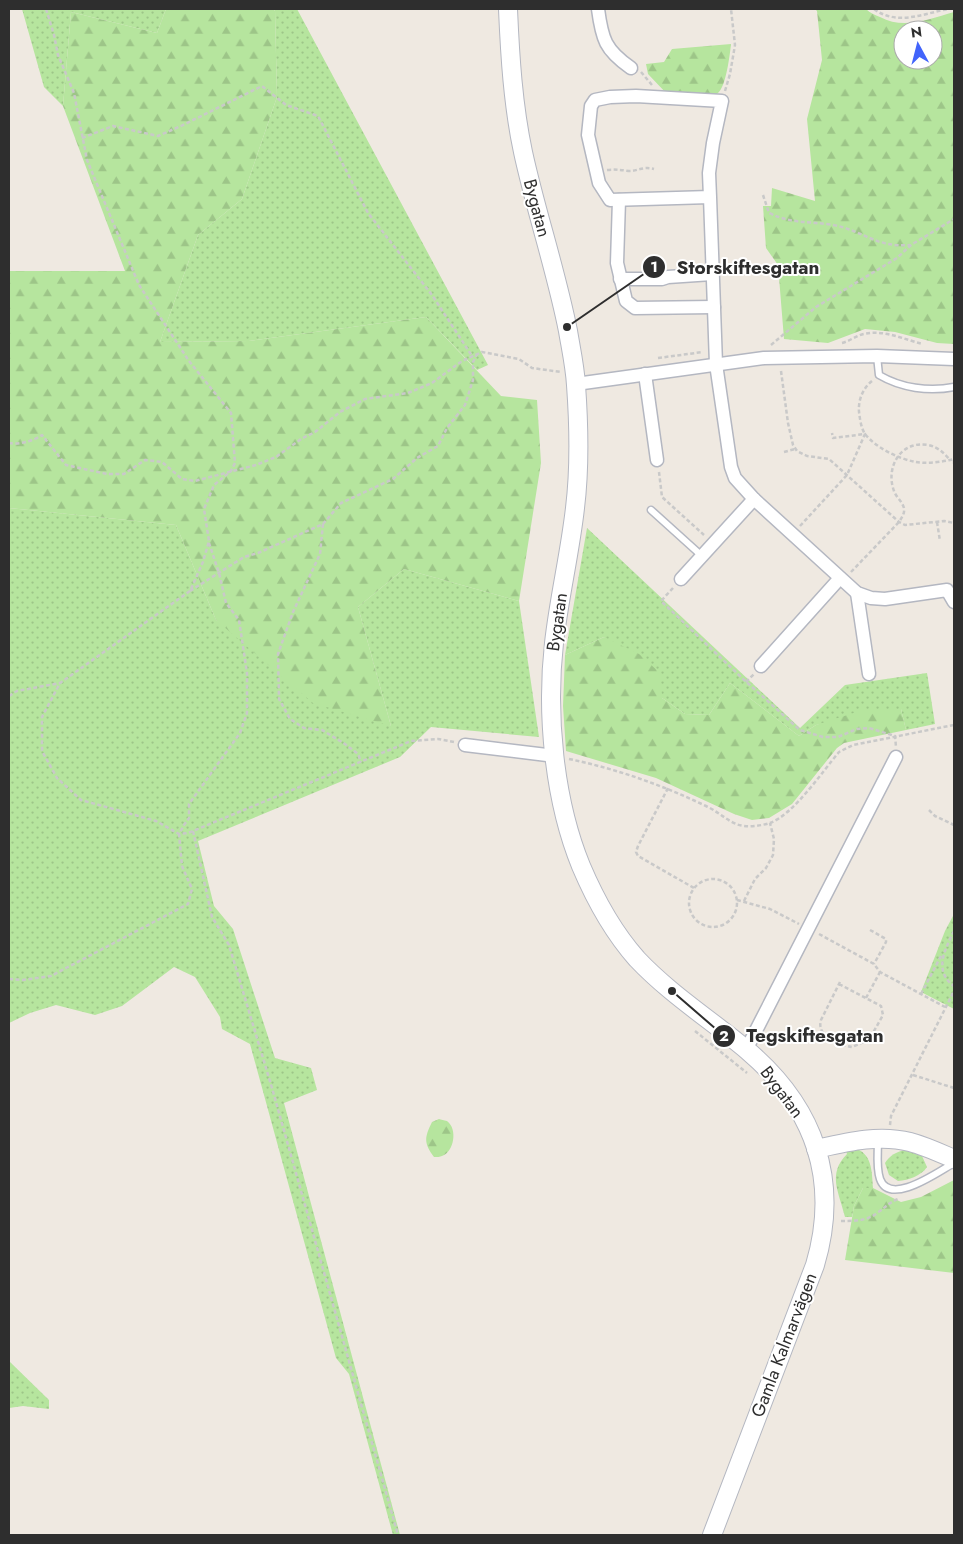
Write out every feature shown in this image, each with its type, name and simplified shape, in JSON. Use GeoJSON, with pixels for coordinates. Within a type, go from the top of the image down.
{"type":"FeatureCollection","features":[{"type":"Feature","properties":{"kind":"street","name":"Bygatan"},"geometry":{"type":"LineString","coordinates":[[508,9],[514,95],[522,149],[557,281],[573,362],[571,378],[578,457],[575,504],[554,640],[551,676],[551,720],[560,792],[567,826],[580,865],[615,932],[638,960],[685,1002],[746,1050],[772,1075],[792,1099],[809,1130],[816,1149]]}},
{"type":"Feature","properties":{"kind":"street"},"geometry":{"type":"LineString","coordinates":[[598,9],[600,24],[608,48],[615,57],[631,68]]}},
{"type":"Feature","properties":{"kind":"street"},"geometry":{"type":"LineString","coordinates":[[710,197],[610,200],[599,183],[587,128],[591,106],[595,100],[627,96],[722,101],[709,173],[710,197],[712,274],[716,364],[733,473],[740,484],[792,535],[857,593],[871,598],[885,599],[946,590],[954,602]]}},
{"type":"Feature","properties":{"kind":"street"},"geometry":{"type":"LineString","coordinates":[[619,200],[617,263],[626,301],[635,308],[714,307]]}},
{"type":"Feature","properties":{"kind":"street"},"geometry":{"type":"LineString","coordinates":[[620,278],[662,279],[712,274]]}},
{"type":"Feature","properties":{"kind":"street"},"geometry":{"type":"LineString","coordinates":[[571,378],[645,374],[779,357],[877,356],[954,359]]}},
{"type":"Feature","properties":{"kind":"street"},"geometry":{"type":"LineString","coordinates":[[645,374],[657,460]]}},
{"type":"Feature","properties":{"kind":"street"},"geometry":{"type":"LineString","coordinates":[[681,579],[754,499]]}},
{"type":"Feature","properties":{"kind":"street"},"geometry":{"type":"LineString","coordinates":[[761,666],[842,579]]}},
{"type":"Feature","properties":{"kind":"street"},"geometry":{"type":"LineString","coordinates":[[857,593],[869,674]]}},
{"type":"Feature","properties":{"kind":"street"},"geometry":{"type":"LineString","coordinates":[[465,744],[555,756]]}},
{"type":"Feature","properties":{"kind":"street"},"geometry":{"type":"LineString","coordinates":[[746,1050],[896,757]]}},
{"type":"Feature","properties":{"kind":"street"},"geometry":{"type":"LineString","coordinates":[[816,1149],[842,1143],[884,1139],[908,1142],[954,1161]]}},
{"type":"Feature","properties":{"kind":"street","name":"Gamla Kalmarvägen"},"geometry":{"type":"LineString","coordinates":[[712,1535],[745,1446],[806,1294],[820,1247],[826,1206],[824,1185],[816,1149]]}},
{"type":"Feature","properties":{"kind":"lane"},"geometry":{"type":"LineString","coordinates":[[877,356],[879,375],[891,382],[905,386],[934,389],[954,388]]}},
{"type":"Feature","properties":{"kind":"lane"},"geometry":{"type":"LineString","coordinates":[[651,510],[702,556]]}},
{"type":"Feature","properties":{"kind":"lane"},"geometry":{"type":"LineString","coordinates":[[884,1139],[878,1166],[881,1180],[886,1187],[896,1190],[909,1188],[954,1161]]}},
{"type":"Feature","properties":{"kind":"path"},"geometry":{"type":"LineString","coordinates":[[9,979],[23,980],[51,976],[188,904],[192,888],[182,866],[179,834],[189,818],[189,804],[240,733],[248,713],[248,673],[239,620],[226,603],[209,541],[204,509],[214,485],[232,471],[235,463],[231,413],[189,361],[139,285],[87,160],[74,93],[58,55],[46,9]]}},
{"type":"Feature","properties":{"kind":"path"},"geometry":{"type":"LineString","coordinates":[[722,101],[730,74],[735,45],[731,9]]}},
{"type":"Feature","properties":{"kind":"path"},"geometry":{"type":"LineString","coordinates":[[874,9],[881,14],[898,19],[948,9]]}},
{"type":"Feature","properties":{"kind":"path"},"geometry":{"type":"LineString","coordinates":[[631,68],[642,72],[662,98]]}},
{"type":"Feature","properties":{"kind":"path"},"geometry":{"type":"LineString","coordinates":[[82,138],[114,126],[158,136],[262,86],[286,105],[318,116],[368,213],[432,295],[472,356]]}},
{"type":"Feature","properties":{"kind":"path"},"geometry":{"type":"LineString","coordinates":[[597,174],[615,169],[631,171],[648,167],[654,169]]}},
{"type":"Feature","properties":{"kind":"path"},"geometry":{"type":"LineString","coordinates":[[764,195],[768,213],[782,219],[794,222],[834,225],[883,244],[911,245]]}},
{"type":"Feature","properties":{"kind":"path"},"geometry":{"type":"LineString","coordinates":[[770,346],[816,307],[897,258],[911,245],[954,219]]}},
{"type":"Feature","properties":{"kind":"path"},"geometry":{"type":"LineString","coordinates":[[9,443],[15,444],[42,435],[66,465],[106,474],[124,474],[145,460],[162,462],[182,479],[195,481],[256,465],[276,457],[300,439],[315,432],[340,412],[365,398],[408,393],[432,384],[462,361],[482,352],[519,359],[532,368],[571,378]]}},
{"type":"Feature","properties":{"kind":"path"},"geometry":{"type":"LineString","coordinates":[[9,696],[17,691],[60,683],[190,591],[244,557],[258,553],[323,524],[341,503],[393,479],[417,458],[438,446],[447,428],[465,405],[473,380],[473,362],[477,354]]}},
{"type":"Feature","properties":{"kind":"path"},"geometry":{"type":"LineString","coordinates":[[779,357],[788,423],[793,445],[797,451],[807,456],[829,459],[899,522],[905,525],[944,521],[954,523]]}},
{"type":"Feature","properties":{"kind":"path"},"geometry":{"type":"LineString","coordinates":[[879,375],[869,382],[863,390],[860,399],[860,417],[865,434],[878,446],[897,457],[916,462],[953,460]]}},
{"type":"Feature","properties":{"kind":"path"},"geometry":{"type":"LineString","coordinates":[[832,433],[833,438],[865,434]]}},
{"type":"Feature","properties":{"kind":"path"},"geometry":{"type":"LineString","coordinates":[[792,535],[847,475],[865,434]]}},
{"type":"Feature","properties":{"kind":"path"},"geometry":{"type":"LineString","coordinates":[[842,579],[899,522],[903,515],[903,506],[894,493],[891,473],[897,457],[908,448],[921,444],[941,450],[953,460],[954,465]]}},
{"type":"Feature","properties":{"kind":"path"},"geometry":{"type":"LineString","coordinates":[[784,452],[795,449]]}},
{"type":"Feature","properties":{"kind":"path"},"geometry":{"type":"LineString","coordinates":[[657,460],[662,498],[714,544]]}},
{"type":"Feature","properties":{"kind":"path"},"geometry":{"type":"LineString","coordinates":[[937,522],[940,541]]}},
{"type":"Feature","properties":{"kind":"path"},"geometry":{"type":"LineString","coordinates":[[323,524],[320,554],[293,612],[278,654],[280,699],[290,718],[304,728],[322,730],[358,754],[361,762]]}},
{"type":"Feature","properties":{"kind":"path"},"geometry":{"type":"LineString","coordinates":[[190,591],[203,562],[209,541]]}},
{"type":"Feature","properties":{"kind":"path"},"geometry":{"type":"LineString","coordinates":[[681,579],[661,601],[800,730],[823,738],[838,737],[857,729],[869,728],[895,736]]}},
{"type":"Feature","properties":{"kind":"path"},"geometry":{"type":"LineString","coordinates":[[60,683],[42,717],[42,751],[57,778],[81,800],[156,821],[179,834],[188,833],[411,742],[438,739],[465,744]]}},
{"type":"Feature","properties":{"kind":"path"},"geometry":{"type":"LineString","coordinates":[[555,756],[599,765],[668,788],[709,807],[736,824],[751,826],[770,823],[792,808],[839,752],[845,748],[954,725]]}},
{"type":"Feature","properties":{"kind":"path"},"geometry":{"type":"LineString","coordinates":[[668,788],[636,852],[638,856],[694,888]]}},
{"type":"Feature","properties":{"kind":"path"},"geometry":{"type":"LineString","coordinates":[[929,810],[935,816],[954,826]]}},
{"type":"Feature","properties":{"kind":"path"},"geometry":{"type":"LineString","coordinates":[[744,901],[755,879],[766,868],[773,854],[774,839],[770,823]]}},
{"type":"Feature","properties":{"kind":"path"},"geometry":{"type":"LineString","coordinates":[[193,831],[212,917],[228,945],[272,1088],[398,1535]]}},
{"type":"Feature","properties":{"kind":"path"},"geometry":{"type":"LineString","coordinates":[[709,879],[720,880],[730,885],[738,906],[733,918],[723,926],[710,927],[698,922],[691,912],[689,899],[694,888],[709,879]]}},
{"type":"Feature","properties":{"kind":"path"},"geometry":{"type":"LineString","coordinates":[[737,900],[770,909],[874,964],[880,972],[945,1007]]}},
{"type":"Feature","properties":{"kind":"path"},"geometry":{"type":"LineString","coordinates":[[870,930],[886,938],[886,942],[874,964]]}},
{"type":"Feature","properties":{"kind":"path"},"geometry":{"type":"LineString","coordinates":[[920,994],[954,931]]}},
{"type":"Feature","properties":{"kind":"path"},"geometry":{"type":"LineString","coordinates":[[943,952],[942,969],[954,986]]}},
{"type":"Feature","properties":{"kind":"path"},"geometry":{"type":"LineString","coordinates":[[866,998],[880,972]]}},
{"type":"Feature","properties":{"kind":"path"},"geometry":{"type":"LineString","coordinates":[[840,983],[866,998],[881,1006],[883,1011],[883,1015],[869,1040],[848,1047],[826,1037],[820,1031],[819,1026],[840,983]]}},
{"type":"Feature","properties":{"kind":"path"},"geometry":{"type":"LineString","coordinates":[[884,1139],[891,1116],[954,991]]}},
{"type":"Feature","properties":{"kind":"path"},"geometry":{"type":"LineString","coordinates":[[694,1030],[751,1076]]}},
{"type":"Feature","properties":{"kind":"path"},"geometry":{"type":"LineString","coordinates":[[912,1075],[954,1088]]}},
{"type":"Feature","properties":{"kind":"path"},"geometry":{"type":"LineString","coordinates":[[841,1222],[855,1221],[874,1215],[888,1203],[902,1198]]}},
{"type":"Feature","properties":{"kind":"green space"},"geometry":{"type":"Polygon","coordinates":[[[22,9],[166,9],[157,33],[71,12],[63,106],[44,87],[22,9]]]}},
{"type":"Feature","properties":{"kind":"green space"},"geometry":{"type":"Polygon","coordinates":[[[166,9],[273,9],[275,11],[277,97],[242,199],[198,235],[160,342],[249,341],[426,317],[501,396],[537,400],[541,463],[519,601],[404,569],[358,607],[391,726],[313,703],[216,620],[176,525],[9,508],[9,271],[125,271],[63,106],[71,12],[157,33],[166,9]]]}},
{"type":"Feature","properties":{"kind":"green space"},"geometry":{"type":"Polygon","coordinates":[[[273,9],[297,9],[488,365],[477,370],[426,317],[249,341],[160,342],[198,235],[242,199],[277,97],[275,11],[273,9]]]}},
{"type":"Feature","properties":{"kind":"green space"},"geometry":{"type":"Polygon","coordinates":[[[815,9],[866,9],[893,22],[893,70],[943,70],[943,20],[926,20],[954,12],[954,344],[937,343],[895,332],[865,329],[828,343],[784,339],[778,265],[766,248],[763,206],[771,206],[772,188],[815,201],[807,119],[822,60],[817,11],[815,9]]]}},
{"type":"Feature","properties":{"kind":"green space"},"geometry":{"type":"Polygon","coordinates":[[[731,44],[727,70],[721,90],[714,95],[667,94],[648,74],[646,64],[664,62],[672,49],[731,44]]]}},
{"type":"Feature","properties":{"kind":"green space"},"geometry":{"type":"Polygon","coordinates":[[[9,508],[176,525],[216,620],[391,726],[358,607],[404,569],[519,601],[539,737],[431,727],[400,757],[198,841],[214,906],[233,929],[275,1058],[311,1068],[317,1090],[284,1103],[400,1535],[393,1535],[349,1374],[336,1358],[250,1044],[222,1029],[220,1017],[195,977],[174,967],[122,1006],[95,1015],[56,1005],[30,1013],[9,1023],[9,508]]]}},
{"type":"Feature","properties":{"kind":"green space"},"geometry":{"type":"Polygon","coordinates":[[[587,528],[800,728],[845,685],[927,673],[935,724],[906,730],[901,709],[816,725],[799,736],[730,683],[709,715],[685,714],[662,698],[604,637],[565,655],[587,528]]]}},
{"type":"Feature","properties":{"kind":"green space"},"geometry":{"type":"Polygon","coordinates":[[[604,637],[639,654],[660,673],[662,698],[685,714],[709,715],[730,683],[799,736],[816,725],[863,710],[901,709],[906,730],[844,743],[837,748],[792,804],[769,818],[752,820],[734,814],[656,778],[566,751],[563,706],[565,655],[604,637]]]}},
{"type":"Feature","properties":{"kind":"green space"},"geometry":{"type":"Polygon","coordinates":[[[954,914],[954,1009],[921,992],[945,931],[954,914]]]}},
{"type":"Feature","properties":{"kind":"green space"},"geometry":{"type":"Polygon","coordinates":[[[439,1119],[447,1121],[453,1129],[453,1140],[446,1154],[434,1157],[428,1148],[426,1136],[432,1122],[439,1119]]]}},
{"type":"Feature","properties":{"kind":"green space"},"geometry":{"type":"Polygon","coordinates":[[[854,1148],[860,1150],[868,1158],[873,1188],[863,1188],[854,1206],[852,1217],[845,1217],[836,1184],[836,1176],[841,1161],[847,1154],[846,1151],[854,1148]]]}},
{"type":"Feature","properties":{"kind":"green space"},"geometry":{"type":"Polygon","coordinates":[[[905,1150],[922,1156],[927,1167],[914,1177],[898,1181],[889,1175],[885,1163],[894,1154],[905,1150]]]}},
{"type":"Feature","properties":{"kind":"green space"},"geometry":{"type":"Polygon","coordinates":[[[954,1180],[954,1273],[845,1260],[854,1206],[863,1188],[873,1188],[901,1202],[921,1197],[954,1180]]]}},
{"type":"Feature","properties":{"kind":"green space"},"geometry":{"type":"Polygon","coordinates":[[[9,1361],[49,1400],[49,1409],[23,1406],[9,1408],[9,1361]]]}},
{"type":"Feature","properties":{"kind":"place","name":"Storskiftesgatan"},"geometry":{"type":"Point","coordinates":[567,327]}},
{"type":"Feature","properties":{"kind":"place","name":"Tegskiftesgatan"},"geometry":{"type":"Point","coordinates":[672,991]}}]}
